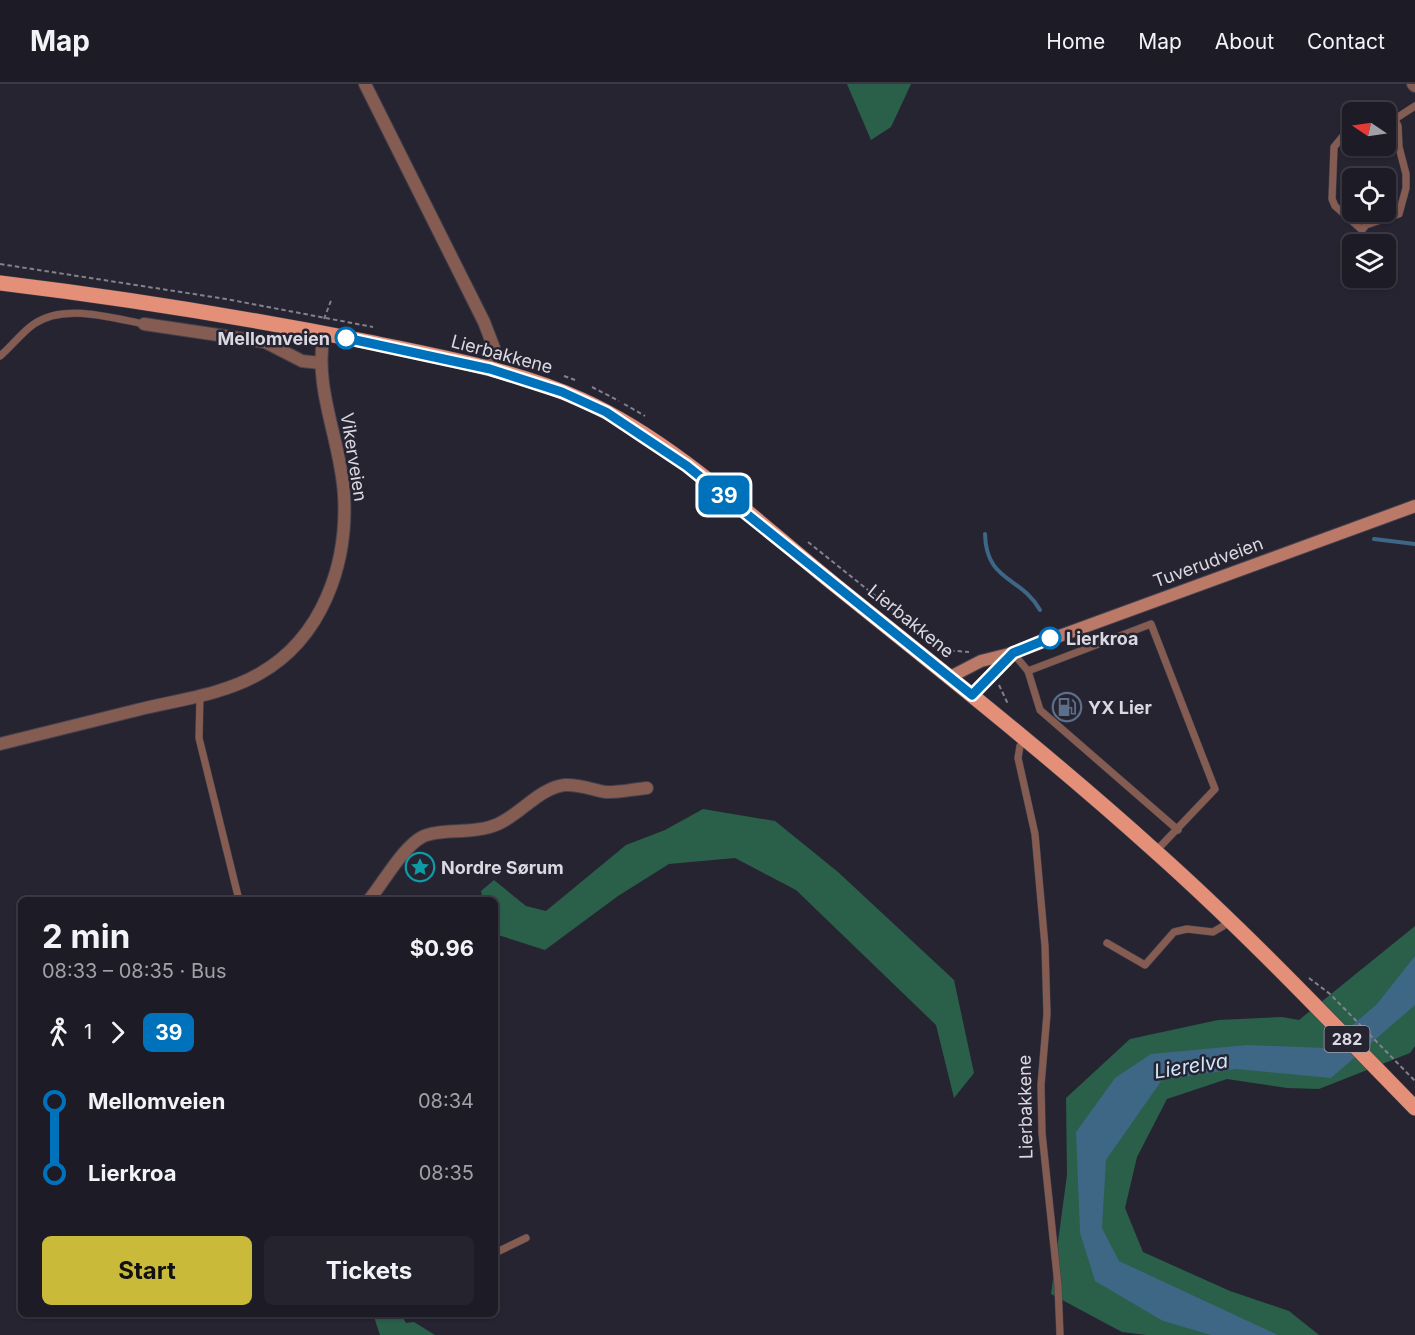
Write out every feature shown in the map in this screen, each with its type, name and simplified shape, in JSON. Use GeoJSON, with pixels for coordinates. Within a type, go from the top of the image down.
{"type":"FeatureCollection","features":[{"type":"Feature","properties":{"kind":"main road","name":"Lierbakkene"},"geometry":{"type":"LineString","coordinates":[[0,283],[157,304],[324,333],[490,369],[562,392],[627,424],[726,496],[1026,739],[1156,851],[1315,1006],[1415,1108]]}},
{"type":"Feature","properties":{"kind":"main road","name":"Tuverudveien"},"geometry":{"type":"LineString","coordinates":[[950,677],[981,661],[1013,653],[1415,506]]}},
{"type":"Feature","properties":{"kind":"main road","name":"Tuverudveien"},"geometry":{"type":"LineString","coordinates":[[972,695],[1013,653]]}},
{"type":"Feature","properties":{"kind":"street"},"geometry":{"type":"LineString","coordinates":[[365,84],[484,322],[494,348],[490,369]]}},
{"type":"Feature","properties":{"kind":"street"},"geometry":{"type":"LineString","coordinates":[[144,324],[266,342],[302,361],[320,363]]}},
{"type":"Feature","properties":{"kind":"street","name":"Vikerveien"},"geometry":{"type":"LineString","coordinates":[[0,744],[200,695],[251,678],[269,667],[311,624],[334,583],[342,552],[344,494],[320,363],[324,333]]}},
{"type":"Feature","properties":{"kind":"street"},"geometry":{"type":"LineString","coordinates":[[371,897],[409,848],[422,836],[468,833],[490,827],[547,791],[560,786],[577,785],[606,792],[647,788]]}},
{"type":"Feature","properties":{"kind":"lane"},"geometry":{"type":"LineString","coordinates":[[1396,119],[1415,106]]}},
{"type":"Feature","properties":{"kind":"lane"},"geometry":{"type":"LineString","coordinates":[[1342,137],[1334,147],[1332,199],[1335,206],[1362,230],[1366,225],[1394,218],[1399,214],[1401,208],[1406,174],[1401,158],[1396,122]]}},
{"type":"Feature","properties":{"kind":"lane"},"geometry":{"type":"LineString","coordinates":[[0,356],[31,326],[52,316],[75,314],[144,324]]}},
{"type":"Feature","properties":{"kind":"lane"},"geometry":{"type":"LineString","coordinates":[[1028,671],[1151,624],[1215,789],[1156,851]]}},
{"type":"Feature","properties":{"kind":"lane"},"geometry":{"type":"LineString","coordinates":[[1013,653],[1028,671],[1040,710],[1178,830]]}},
{"type":"Feature","properties":{"kind":"lane"},"geometry":{"type":"LineString","coordinates":[[200,695],[199,738],[238,897]]}},
{"type":"Feature","properties":{"kind":"lane","name":"Lierbakkene"},"geometry":{"type":"LineString","coordinates":[[1026,739],[1020,746],[1018,758],[1035,834],[1044,946],[1047,1014],[1042,1063],[1042,1133],[1058,1285],[1060,1335]]}},
{"type":"Feature","properties":{"kind":"lane"},"geometry":{"type":"LineString","coordinates":[[1107,943],[1145,965],[1174,932],[1187,929],[1213,932],[1230,922]]}},
{"type":"Feature","properties":{"kind":"lane"},"geometry":{"type":"LineString","coordinates":[[498,1252],[526,1238]]}},
{"type":"Feature","properties":{"kind":"path"},"geometry":{"type":"LineString","coordinates":[[0,264],[374,327]]}},
{"type":"Feature","properties":{"kind":"path"},"geometry":{"type":"LineString","coordinates":[[324,333],[324,317],[332,298]]}},
{"type":"Feature","properties":{"kind":"path"},"geometry":{"type":"LineString","coordinates":[[560,374],[577,381]]}},
{"type":"Feature","properties":{"kind":"path"},"geometry":{"type":"LineString","coordinates":[[585,385],[650,420]]}},
{"type":"Feature","properties":{"kind":"path"},"geometry":{"type":"LineString","coordinates":[[801,537],[942,650],[955,653],[974,651]]}},
{"type":"Feature","properties":{"kind":"path"},"geometry":{"type":"LineString","coordinates":[[1335,1000],[1415,1081]]}},
{"type":"Feature","properties":{"kind":"green space"},"geometry":{"type":"Polygon","coordinates":[[[847,84],[911,84],[891,127],[871,140],[847,84]]]}},
{"type":"Feature","properties":{"kind":"green space"},"geometry":{"type":"Polygon","coordinates":[[[703,809],[775,821],[838,872],[954,980],[974,1073],[954,1098],[936,1025],[796,890],[735,858],[669,864],[618,896],[545,950],[498,935],[498,897],[482,897],[481,891],[494,880],[526,906],[546,911],[626,845],[665,830],[703,809]]]}},
{"type":"Feature","properties":{"kind":"green space"},"geometry":{"type":"Polygon","coordinates":[[[1415,926],[1415,1046],[1410,1053],[1319,1089],[1287,1088],[1227,1079],[1167,1099],[1137,1157],[1125,1208],[1143,1252],[1230,1291],[1289,1311],[1319,1335],[1146,1335],[1122,1332],[1051,1294],[1067,1175],[1066,1098],[1130,1039],[1218,1020],[1282,1017],[1299,1020],[1415,926]]]}},
{"type":"Feature","properties":{"kind":"green space"},"geometry":{"type":"Polygon","coordinates":[[[374,1317],[403,1317],[406,1323],[414,1322],[435,1335],[380,1335],[374,1317]]]}},
{"type":"Feature","properties":{"kind":"water","name":"Lierelva"},"geometry":{"type":"Polygon","coordinates":[[[1415,956],[1415,1005],[1331,1078],[1236,1069],[1162,1080],[1106,1160],[1102,1228],[1119,1261],[1278,1335],[1211,1335],[1163,1321],[1095,1281],[1080,1233],[1076,1132],[1115,1078],[1151,1054],[1247,1045],[1326,1048],[1377,1004],[1415,956]]]}},
{"type":"Feature","properties":{"kind":"waterway"},"geometry":{"type":"LineString","coordinates":[[985,534],[991,561],[998,570],[1024,591],[1040,610]]}},
{"type":"Feature","properties":{"kind":"waterway"},"geometry":{"type":"LineString","coordinates":[[1374,539],[1415,544]]}},
{"type":"Feature","properties":{"kind":"bus line","name":"39"},"geometry":{"type":"LineString","coordinates":[[346,338],[490,369],[539,383],[606,412],[648,438],[726,496],[972,695],[1013,653],[1050,638]]}},
{"type":"Feature","properties":{"kind":"place","name":"Mellomveien"},"geometry":{"type":"Point","coordinates":[346,338]}},
{"type":"Feature","properties":{"kind":"place","name":"Lierkroa"},"geometry":{"type":"Point","coordinates":[1050,638]}},
{"type":"Feature","properties":{"kind":"place","name":"YX Lier"},"geometry":{"type":"Point","coordinates":[1067,707]}},
{"type":"Feature","properties":{"kind":"place","name":"Nordre Sørum"},"geometry":{"type":"Point","coordinates":[420,867]}}]}
